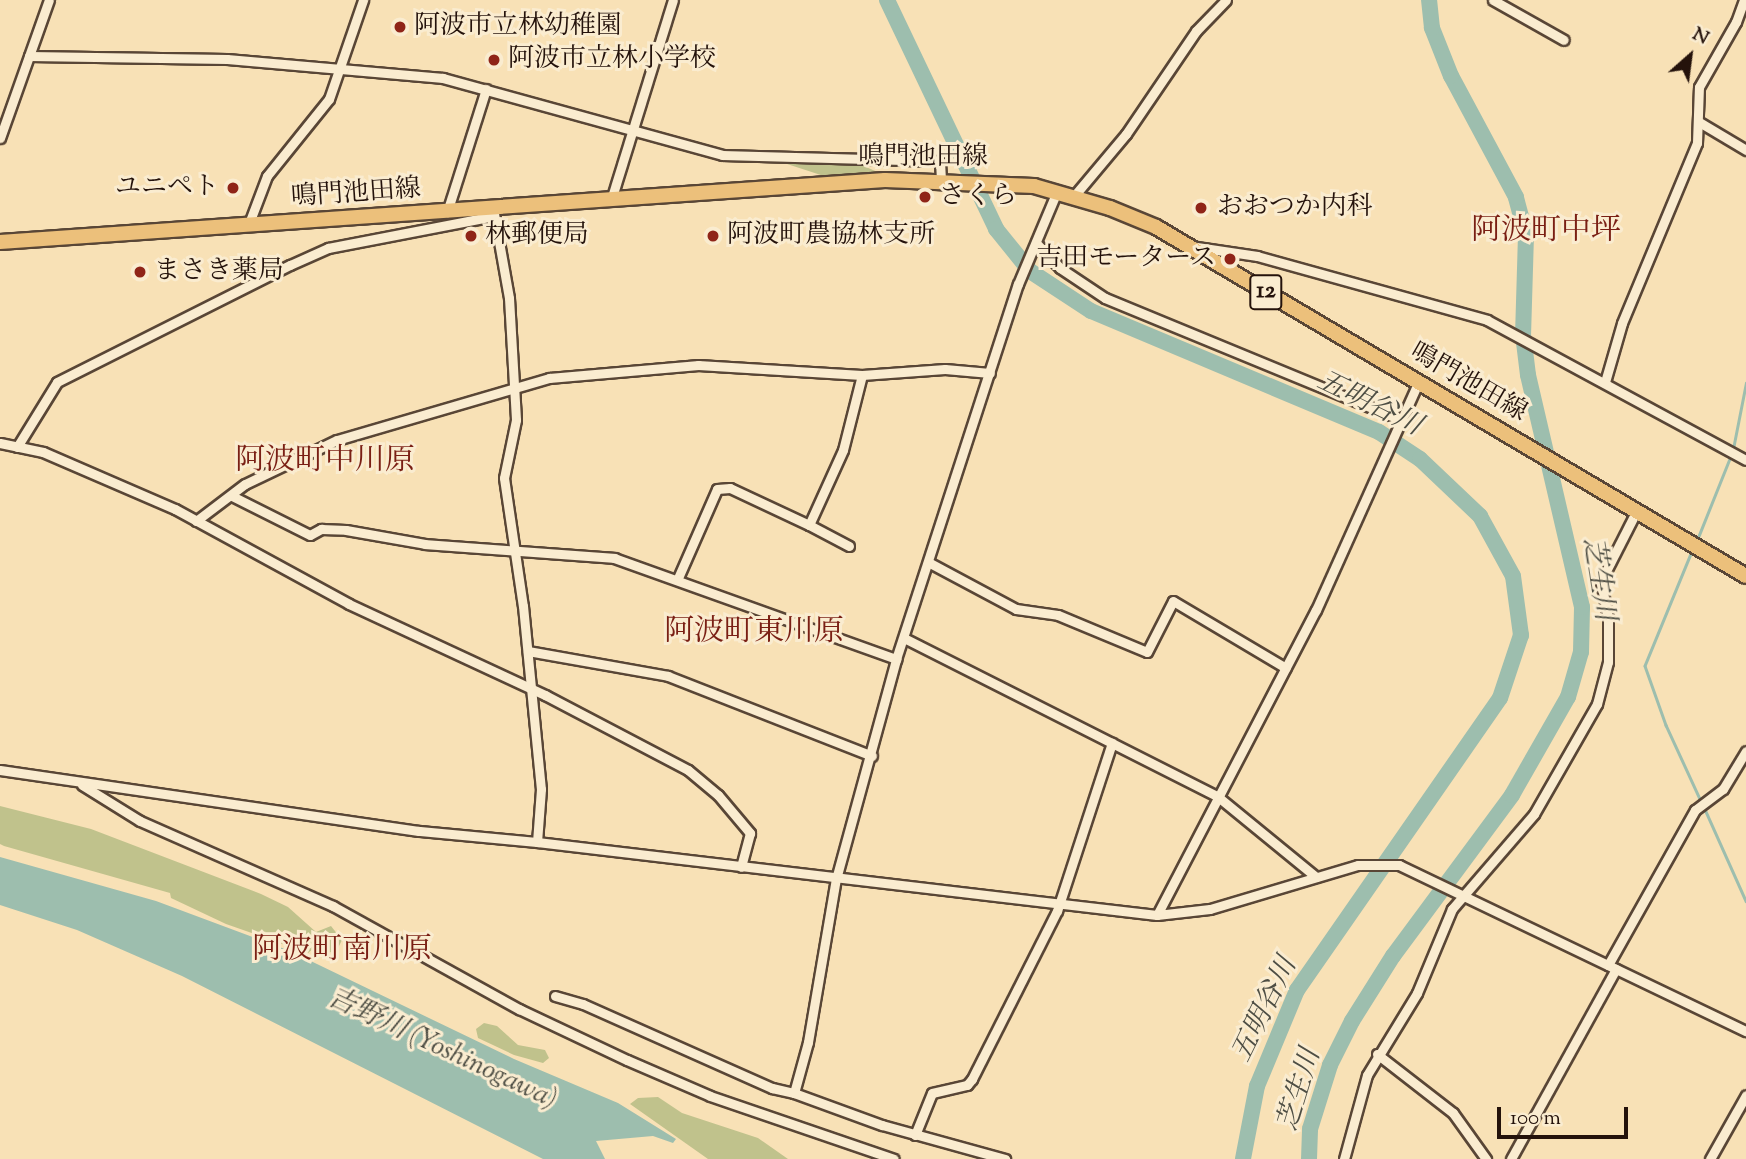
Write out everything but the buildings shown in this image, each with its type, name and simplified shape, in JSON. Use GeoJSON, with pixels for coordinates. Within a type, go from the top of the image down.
{"type":"FeatureCollection","features":[{"type":"Feature","properties":{"kind":"main road","name":"鳴門池田線"},"geometry":{"type":"LineString","coordinates":[[0,242],[447,212],[494,212],[611,200],[947,179],[1057,191],[1156,227],[1746,576]]}},
{"type":"Feature","properties":{"kind":"street"},"geometry":{"type":"LineString","coordinates":[[0,138],[1,127],[49,0]]}},
{"type":"Feature","properties":{"kind":"street"},"geometry":{"type":"LineString","coordinates":[[247,226],[267,176],[318,116],[341,67],[363,0]]}},
{"type":"Feature","properties":{"kind":"street"},"geometry":{"type":"LineString","coordinates":[[611,200],[673,0]]}},
{"type":"Feature","properties":{"kind":"street"},"geometry":{"type":"LineString","coordinates":[[1493,0],[1564,40]]}},
{"type":"Feature","properties":{"kind":"street"},"geometry":{"type":"LineString","coordinates":[[1605,382],[1622,323],[1697,143],[1699,88],[1736,22],[1744,0]]}},
{"type":"Feature","properties":{"kind":"street"},"geometry":{"type":"LineString","coordinates":[[1074,196],[1222,1]]}},
{"type":"Feature","properties":{"kind":"street"},"geometry":{"type":"LineString","coordinates":[[29,56],[227,59],[443,78],[744,158],[940,161],[947,179]]}},
{"type":"Feature","properties":{"kind":"street"},"geometry":{"type":"LineString","coordinates":[[447,212],[485,89]]}},
{"type":"Feature","properties":{"kind":"street"},"geometry":{"type":"LineString","coordinates":[[1699,121],[1746,149]]}},
{"type":"Feature","properties":{"kind":"street"},"geometry":{"type":"LineString","coordinates":[[794,1093],[808,1042],[836,879],[872,756],[896,659],[1022,276],[1057,191]]}},
{"type":"Feature","properties":{"kind":"street"},"geometry":{"type":"LineString","coordinates":[[17,447],[57,382],[290,265],[349,243],[494,212],[509,298],[515,439],[505,460],[504,478],[528,651],[529,691],[541,789],[537,842]]}},
{"type":"Feature","properties":{"kind":"street"},"geometry":{"type":"LineString","coordinates":[[1036,245],[1059,268],[1105,298],[1400,421]]}},
{"type":"Feature","properties":{"kind":"street"},"geometry":{"type":"LineString","coordinates":[[1189,246],[1257,256],[1487,320],[1746,460]]}},
{"type":"Feature","properties":{"kind":"street"},"geometry":{"type":"LineString","coordinates":[[197,521],[246,484],[337,440],[548,378],[665,366],[862,375],[946,369],[990,373]]}},
{"type":"Feature","properties":{"kind":"street"},"geometry":{"type":"LineString","coordinates":[[809,525],[843,450],[862,375]]}},
{"type":"Feature","properties":{"kind":"street"},"geometry":{"type":"LineString","coordinates":[[1157,915],[1286,668],[1418,383]]}},
{"type":"Feature","properties":{"kind":"street"},"geometry":{"type":"LineString","coordinates":[[0,443],[74,465],[197,521],[257,557],[646,746],[708,786],[750,832],[741,867]]}},
{"type":"Feature","properties":{"kind":"street"},"geometry":{"type":"LineString","coordinates":[[678,578],[717,489],[730,488],[849,546]]}},
{"type":"Feature","properties":{"kind":"street"},"geometry":{"type":"LineString","coordinates":[[232,496],[310,535],[321,529],[346,530],[425,544],[614,558],[678,578],[896,659]]}},
{"type":"Feature","properties":{"kind":"street"},"geometry":{"type":"LineString","coordinates":[[1344,1159],[1367,1075],[1377,1054],[1417,993],[1458,893],[1534,814],[1597,704],[1608,662],[1608,618],[1601,581],[1637,510]]}},
{"type":"Feature","properties":{"kind":"street"},"geometry":{"type":"LineString","coordinates":[[929,562],[1016,609],[1058,615],[1147,652],[1173,601],[1286,668]]}},
{"type":"Feature","properties":{"kind":"street"},"geometry":{"type":"LineString","coordinates":[[904,638],[1217,796],[1316,877]]}},
{"type":"Feature","properties":{"kind":"street"},"geometry":{"type":"LineString","coordinates":[[528,651],[668,676],[872,756]]}},
{"type":"Feature","properties":{"kind":"street"},"geometry":{"type":"LineString","coordinates":[[915,1135],[932,1093],[967,1085],[972,1079],[1059,904],[1112,744]]}},
{"type":"Feature","properties":{"kind":"street"},"geometry":{"type":"LineString","coordinates":[[1511,1159],[1702,804],[1723,789],[1746,751]]}},
{"type":"Feature","properties":{"kind":"street"},"geometry":{"type":"LineString","coordinates":[[0,770],[82,785],[419,831],[537,842],[1157,915],[1210,909],[1366,865],[1399,865],[1431,877],[1458,893],[1746,1031]]}},
{"type":"Feature","properties":{"kind":"street"},"geometry":{"type":"LineString","coordinates":[[82,785],[169,836],[333,906],[519,1009],[627,1060],[784,1123],[894,1159]]}},
{"type":"Feature","properties":{"kind":"street"},"geometry":{"type":"LineString","coordinates":[[555,996],[583,1003],[772,1088],[794,1093],[915,1135],[1005,1159]]}},
{"type":"Feature","properties":{"kind":"street"},"geometry":{"type":"LineString","coordinates":[[1377,1054],[1453,1113],[1486,1159]]}},
{"type":"Feature","properties":{"kind":"street"},"geometry":{"type":"LineString","coordinates":[[1710,1159],[1746,1095]]}},
{"type":"Feature","properties":{"kind":"green space"},"geometry":{"type":"Polygon","coordinates":[[[854,162],[880,173],[830,178],[784,163],[854,162]]]}},
{"type":"Feature","properties":{"kind":"green space"},"geometry":{"type":"Polygon","coordinates":[[[0,806],[91,829],[261,894],[288,907],[316,932],[331,926],[342,940],[337,950],[328,953],[315,947],[308,953],[226,924],[171,898],[170,893],[4,846],[0,844],[0,806]]]}},
{"type":"Feature","properties":{"kind":"green space"},"geometry":{"type":"Polygon","coordinates":[[[484,1023],[497,1026],[518,1045],[545,1050],[549,1058],[543,1063],[514,1055],[478,1038],[476,1029],[484,1023]]]}},
{"type":"Feature","properties":{"kind":"green space"},"geometry":{"type":"Polygon","coordinates":[[[658,1097],[682,1113],[758,1138],[788,1159],[708,1159],[630,1104],[638,1098],[658,1097]]]}},
{"type":"Feature","properties":{"kind":"water","name":"吉野川 (Yoshinogawa)"},"geometry":{"type":"Polygon","coordinates":[[[0,857],[156,901],[290,951],[514,1059],[618,1103],[676,1139],[673,1143],[653,1136],[596,1141],[605,1159],[543,1159],[182,976],[77,930],[0,905],[0,857]]]}},
{"type":"Feature","properties":{"kind":"waterway","name":"五明谷川"},"geometry":{"type":"LineString","coordinates":[[887,0],[996,229],[1030,271],[1091,311],[1379,432],[1420,459],[1480,516],[1513,576],[1521,635],[1500,698],[1297,990],[1257,1086],[1243,1159]]}},
{"type":"Feature","properties":{"kind":"waterway","name":"芝生川"},"geometry":{"type":"LineString","coordinates":[[1309,1159],[1310,1129],[1330,1065],[1352,1021],[1393,956],[1512,795],[1568,697],[1581,652],[1582,607],[1528,375],[1523,336],[1526,235],[1516,197],[1451,76],[1432,28],[1429,0]]}},
{"type":"Feature","properties":{"kind":"waterway"},"geometry":{"type":"LineString","coordinates":[[1733,449],[1746,383]]}},
{"type":"Feature","properties":{"kind":"waterway"},"geometry":{"type":"LineString","coordinates":[[1697,540],[1731,455]]}},
{"type":"Feature","properties":{"kind":"waterway"},"geometry":{"type":"LineString","coordinates":[[1693,549],[1645,666],[1666,725],[1701,801]]}},
{"type":"Feature","properties":{"kind":"waterway"},"geometry":{"type":"LineString","coordinates":[[1704,807],[1746,901]]}},
{"type":"Feature","properties":{"kind":"place","name":"阿波市立林幼稚園"},"geometry":{"type":"Point","coordinates":[400,27]}},
{"type":"Feature","properties":{"kind":"place","name":"阿波市立林小学校"},"geometry":{"type":"Point","coordinates":[494,60]}},
{"type":"Feature","properties":{"kind":"place","name":"ユニペト"},"geometry":{"type":"Point","coordinates":[233,188]}},
{"type":"Feature","properties":{"kind":"place","name":"さくら"},"geometry":{"type":"Point","coordinates":[925,197]}},
{"type":"Feature","properties":{"kind":"place","name":"おおつか内科"},"geometry":{"type":"Point","coordinates":[1201,208]}},
{"type":"Feature","properties":{"kind":"place","name":"林郵便局"},"geometry":{"type":"Point","coordinates":[471,236]}},
{"type":"Feature","properties":{"kind":"place","name":"阿波町農協林支所"},"geometry":{"type":"Point","coordinates":[713,236]}},
{"type":"Feature","properties":{"kind":"place","name":"吉田モータース"},"geometry":{"type":"Point","coordinates":[1230,259]}},
{"type":"Feature","properties":{"kind":"place","name":"まさき薬局"},"geometry":{"type":"Point","coordinates":[140,272]}},
{"type":"Feature","properties":{"kind":"district","name":"阿波町中坪"},"geometry":{"type":"Point","coordinates":[1546,232]}},
{"type":"Feature","properties":{"kind":"district","name":"阿波町中川原"},"geometry":{"type":"Point","coordinates":[325,462]}},
{"type":"Feature","properties":{"kind":"district","name":"阿波町東川原"},"geometry":{"type":"Point","coordinates":[754,633]}},
{"type":"Feature","properties":{"kind":"district","name":"阿波町南川原"},"geometry":{"type":"Point","coordinates":[342,951]}}]}
